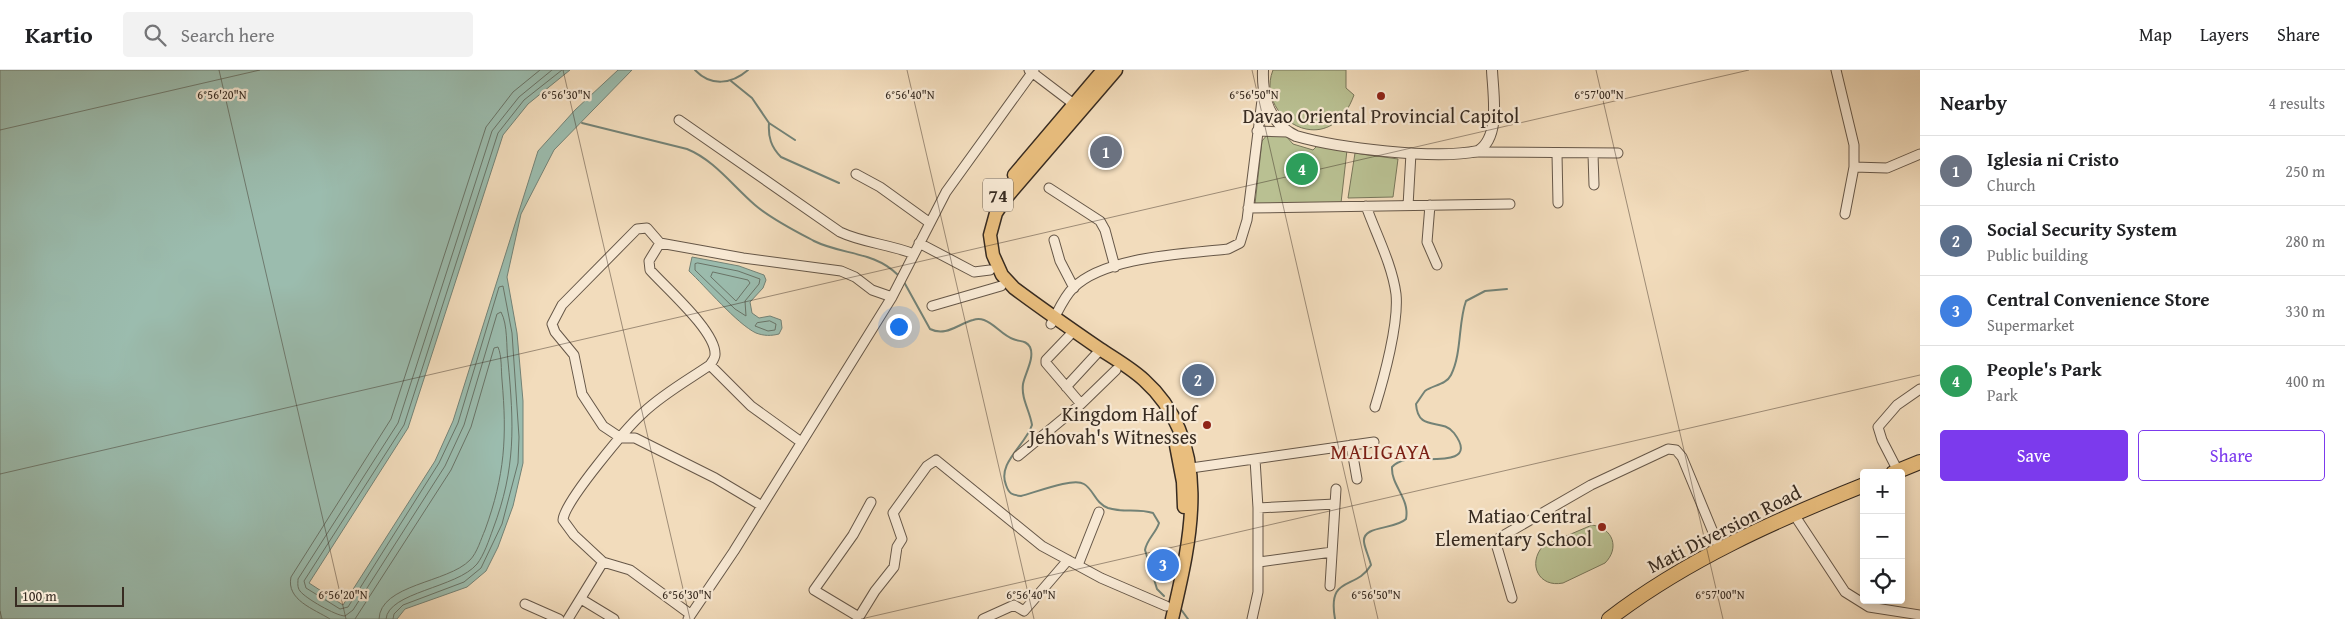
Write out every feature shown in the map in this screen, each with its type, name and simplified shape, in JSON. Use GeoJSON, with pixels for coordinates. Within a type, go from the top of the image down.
{"type":"FeatureCollection","features":[{"type":"Feature","properties":{"kind":"highway"},"geometry":{"type":"LineString","coordinates":[[1902,469],[1920,462]]}},
{"type":"Feature","properties":{"kind":"highway","name":"Mati Diversion Road"},"geometry":{"type":"LineString","coordinates":[[1609,619],[1652,588],[1720,549],[1793,513],[1860,486]]}},
{"type":"Feature","properties":{"kind":"main road","name":"74"},"geometry":{"type":"LineString","coordinates":[[1103,70],[1078,107],[1006,198],[996,213],[990,235],[993,255],[1002,275],[1014,288],[1069,336],[1140,377],[1178,427],[1192,495],[1190,536],[1172,619]]}},
{"type":"Feature","properties":{"kind":"main road","name":"74"},"geometry":{"type":"LineString","coordinates":[[1116,70],[1078,107],[1000,193],[989,210],[983,235],[990,270],[1001,286],[1098,352],[1116,370],[1158,402]]}},
{"type":"Feature","properties":{"kind":"main road","name":"74"},"geometry":{"type":"LineString","coordinates":[[1165,613],[1183,526],[1186,469]]}},
{"type":"Feature","properties":{"kind":"street"},"geometry":{"type":"LineString","coordinates":[[1053,321],[1074,288],[1094,274],[1150,259],[1235,247],[1244,235],[1263,92],[1263,70]]}},
{"type":"Feature","properties":{"kind":"street"},"geometry":{"type":"LineString","coordinates":[[1486,70],[1487,122],[1490,132]]}},
{"type":"Feature","properties":{"kind":"street"},"geometry":{"type":"LineString","coordinates":[[1471,152],[1478,151],[1487,144],[1493,122],[1492,70]]}},
{"type":"Feature","properties":{"kind":"street"},"geometry":{"type":"LineString","coordinates":[[1836,70],[1852,138],[1854,167],[1845,214]]}},
{"type":"Feature","properties":{"kind":"street"},"geometry":{"type":"LineString","coordinates":[[660,243],[649,261],[650,270],[706,330],[714,347],[715,356],[710,365],[642,413],[598,465],[563,515],[565,525],[603,562],[630,570],[689,616],[722,569],[892,297],[919,243],[961,168],[1032,71],[1078,107]]}},
{"type":"Feature","properties":{"kind":"street"},"geometry":{"type":"LineString","coordinates":[[1263,92],[1271,115],[1288,132]]}},
{"type":"Feature","properties":{"kind":"street"},"geometry":{"type":"LineString","coordinates":[[679,120],[840,232],[865,241],[892,246],[914,254]]}},
{"type":"Feature","properties":{"kind":"street"},"geometry":{"type":"LineString","coordinates":[[1257,131],[1288,132],[1312,139],[1411,153],[1618,153]]}},
{"type":"Feature","properties":{"kind":"street"},"geometry":{"type":"LineString","coordinates":[[1408,206],[1411,153]]}},
{"type":"Feature","properties":{"kind":"street"},"geometry":{"type":"LineString","coordinates":[[1557,154],[1558,203]]}},
{"type":"Feature","properties":{"kind":"street"},"geometry":{"type":"LineString","coordinates":[[1593,154],[1594,185]]}},
{"type":"Feature","properties":{"kind":"street"},"geometry":{"type":"LineString","coordinates":[[1854,167],[1887,168],[1920,154]]}},
{"type":"Feature","properties":{"kind":"street"},"geometry":{"type":"LineString","coordinates":[[856,174],[880,187],[930,223]]}},
{"type":"Feature","properties":{"kind":"street"},"geometry":{"type":"LineString","coordinates":[[1049,188],[1100,222],[1106,230],[1115,267]]}},
{"type":"Feature","properties":{"kind":"street"},"geometry":{"type":"LineString","coordinates":[[1248,208],[1510,204]]}},
{"type":"Feature","properties":{"kind":"street"},"geometry":{"type":"LineString","coordinates":[[1430,205],[1427,242],[1437,265]]}},
{"type":"Feature","properties":{"kind":"street"},"geometry":{"type":"LineString","coordinates":[[1366,206],[1392,276],[1396,294],[1396,310],[1388,356],[1375,407]]}},
{"type":"Feature","properties":{"kind":"street"},"geometry":{"type":"LineString","coordinates":[[762,506],[715,478],[635,438],[621,438],[603,426],[582,394],[574,355],[555,332],[552,324],[562,305],[637,229],[647,228],[660,243],[743,258],[841,271],[855,277],[872,290],[892,297]]}},
{"type":"Feature","properties":{"kind":"street"},"geometry":{"type":"LineString","coordinates":[[1054,240],[1060,261],[1074,288]]}},
{"type":"Feature","properties":{"kind":"street"},"geometry":{"type":"LineString","coordinates":[[919,243],[974,272],[990,270]]}},
{"type":"Feature","properties":{"kind":"street"},"geometry":{"type":"LineString","coordinates":[[932,306],[1001,286]]}},
{"type":"Feature","properties":{"kind":"street"},"geometry":{"type":"LineString","coordinates":[[1069,336],[1046,362],[1081,404]]}},
{"type":"Feature","properties":{"kind":"street"},"geometry":{"type":"LineString","coordinates":[[1066,387],[1098,352]]}},
{"type":"Feature","properties":{"kind":"street"},"geometry":{"type":"LineString","coordinates":[[710,365],[751,406],[802,442]]}},
{"type":"Feature","properties":{"kind":"street"},"geometry":{"type":"LineString","coordinates":[[1018,456],[1081,404],[1116,370]]}},
{"type":"Feature","properties":{"kind":"street"},"geometry":{"type":"LineString","coordinates":[[1894,469],[1878,426],[1897,405],[1920,389]]}},
{"type":"Feature","properties":{"kind":"street"},"geometry":{"type":"LineString","coordinates":[[1186,469],[1374,442]]}},
{"type":"Feature","properties":{"kind":"street"},"geometry":{"type":"LineString","coordinates":[[1351,445],[1357,479]]}},
{"type":"Feature","properties":{"kind":"street"},"geometry":{"type":"LineString","coordinates":[[1512,598],[1497,547],[1499,538],[1591,485],[1668,449],[1676,450],[1682,457],[1720,549]]}},
{"type":"Feature","properties":{"kind":"street"},"geometry":{"type":"LineString","coordinates":[[1252,619],[1258,592],[1259,562],[1255,459]]}},
{"type":"Feature","properties":{"kind":"street"},"geometry":{"type":"LineString","coordinates":[[871,502],[854,535],[814,590],[860,617],[875,591],[894,567],[897,547],[902,539],[893,513],[927,466],[936,460],[1042,546],[1165,613]]}},
{"type":"Feature","properties":{"kind":"street"},"geometry":{"type":"LineString","coordinates":[[1330,586],[1336,489]]}},
{"type":"Feature","properties":{"kind":"street"},"geometry":{"type":"LineString","coordinates":[[1258,508],[1335,504]]}},
{"type":"Feature","properties":{"kind":"street"},"geometry":{"type":"LineString","coordinates":[[1078,566],[1099,512]]}},
{"type":"Feature","properties":{"kind":"street"},"geometry":{"type":"LineString","coordinates":[[1793,513],[1845,592],[1869,607],[1895,613],[1920,615]]}},
{"type":"Feature","properties":{"kind":"street"},"geometry":{"type":"LineString","coordinates":[[1259,562],[1332,552]]}},
{"type":"Feature","properties":{"kind":"street"},"geometry":{"type":"LineString","coordinates":[[983,619],[1014,605],[1024,611],[1068,560]]}},
{"type":"Feature","properties":{"kind":"street"},"geometry":{"type":"LineString","coordinates":[[568,619],[603,562]]}},
{"type":"Feature","properties":{"kind":"street"},"geometry":{"type":"LineString","coordinates":[[581,599],[614,619]]}},
{"type":"Feature","properties":{"kind":"street"},"geometry":{"type":"LineString","coordinates":[[525,604],[559,619]]}},
{"type":"Feature","properties":{"kind":"green space"},"geometry":{"type":"Polygon","coordinates":[[[1273,70],[1346,70],[1346,88],[1354,95],[1343,116],[1328,127],[1312,130],[1297,126],[1284,117],[1274,103],[1270,87],[1273,70]]]}},
{"type":"Feature","properties":{"kind":"green space"},"geometry":{"type":"Polygon","coordinates":[[[1267,135],[1286,136],[1293,144],[1313,150],[1318,145],[1347,150],[1341,203],[1255,204],[1262,141],[1267,135]]]}},
{"type":"Feature","properties":{"kind":"green space"},"geometry":{"type":"Polygon","coordinates":[[[1355,153],[1398,159],[1393,197],[1348,198],[1355,153]]]}},
{"type":"Feature","properties":{"kind":"green space"},"geometry":{"type":"Polygon","coordinates":[[[1592,525],[1605,530],[1612,539],[1612,551],[1605,563],[1563,583],[1555,584],[1542,578],[1536,567],[1536,560],[1543,546],[1592,525]]]}},
{"type":"Feature","properties":{"kind":"water"},"geometry":{"type":"Polygon","coordinates":[[[0,70],[570,70],[528,104],[503,135],[408,428],[309,583],[343,605],[435,461],[453,421],[538,151],[575,110],[618,70],[632,70],[554,150],[521,214],[507,277],[517,333],[523,401],[523,463],[513,506],[498,547],[486,571],[467,587],[405,609],[397,619],[0,619],[0,70]]]}},
{"type":"Feature","properties":{"kind":"water"},"geometry":{"type":"Polygon","coordinates":[[[692,257],[739,266],[764,275],[766,280],[763,288],[750,302],[752,313],[759,318],[770,316],[781,320],[782,328],[779,334],[759,334],[740,322],[689,271],[692,257]]]}},
{"type":"Feature","properties":{"kind":"waterway"},"geometry":{"type":"LineString","coordinates":[[695,70],[708,79],[721,82],[742,75],[748,70]]}},
{"type":"Feature","properties":{"kind":"waterway"},"geometry":{"type":"LineString","coordinates":[[731,81],[752,98],[769,123],[795,140]]}},
{"type":"Feature","properties":{"kind":"waterway"},"geometry":{"type":"LineString","coordinates":[[582,123],[687,149],[706,160],[755,205],[783,224],[814,241],[868,257],[889,267],[898,275]]}},
{"type":"Feature","properties":{"kind":"waterway"},"geometry":{"type":"LineString","coordinates":[[769,123],[771,142],[781,157],[839,183]]}},
{"type":"Feature","properties":{"kind":"waterway"},"geometry":{"type":"LineString","coordinates":[[904,282],[930,329],[941,332],[947,331],[973,320],[981,319],[992,324],[1009,337],[1025,342],[1030,347],[1031,356],[1023,389],[1024,400],[1032,425],[1029,433],[1005,469],[1004,477],[1008,490],[1013,494],[1021,496],[1053,486],[1079,482],[1084,484],[1100,503],[1108,508],[1153,513],[1159,523],[1145,550],[1157,589],[1164,596]]}},
{"type":"Feature","properties":{"kind":"waterway"},"geometry":{"type":"LineString","coordinates":[[1335,619],[1335,595],[1344,585],[1365,573],[1371,565],[1364,542],[1365,537],[1374,530],[1395,525],[1406,519],[1407,512],[1403,498],[1394,480],[1392,467],[1398,462],[1405,460],[1446,458],[1455,456],[1460,452],[1460,444],[1454,433],[1449,428],[1421,419],[1416,404],[1425,391],[1443,383],[1451,375],[1457,357],[1466,301],[1485,291],[1507,289]]}},
{"type":"Feature","properties":{"kind":"waterway"},"geometry":{"type":"LineString","coordinates":[[1180,608],[1188,619]]}},
{"type":"Feature","properties":{"kind":"place","name":"Davao Oriental Provincial Capitol"},"geometry":{"type":"Point","coordinates":[1381,96]}},
{"type":"Feature","properties":{"kind":"place","name":"Iglesia ni Cristo"},"geometry":{"type":"Point","coordinates":[1106,152]}},
{"type":"Feature","properties":{"kind":"place","name":"People's Park"},"geometry":{"type":"Point","coordinates":[1302,169]}},
{"type":"Feature","properties":{"kind":"place","name":"Social Security System"},"geometry":{"type":"Point","coordinates":[1198,380]}},
{"type":"Feature","properties":{"kind":"place","name":"Kingdom Hall of Jehovah's Witnesses"},"geometry":{"type":"Point","coordinates":[1207,425]}},
{"type":"Feature","properties":{"kind":"place","name":"Matiao Central Elementary School"},"geometry":{"type":"Point","coordinates":[1602,527]}},
{"type":"Feature","properties":{"kind":"place","name":"Central Convenience Store"},"geometry":{"type":"Point","coordinates":[1163,565]}},
{"type":"Feature","properties":{"kind":"district","name":"MALIGAYA"},"geometry":{"type":"Point","coordinates":[1381,452]}}]}
